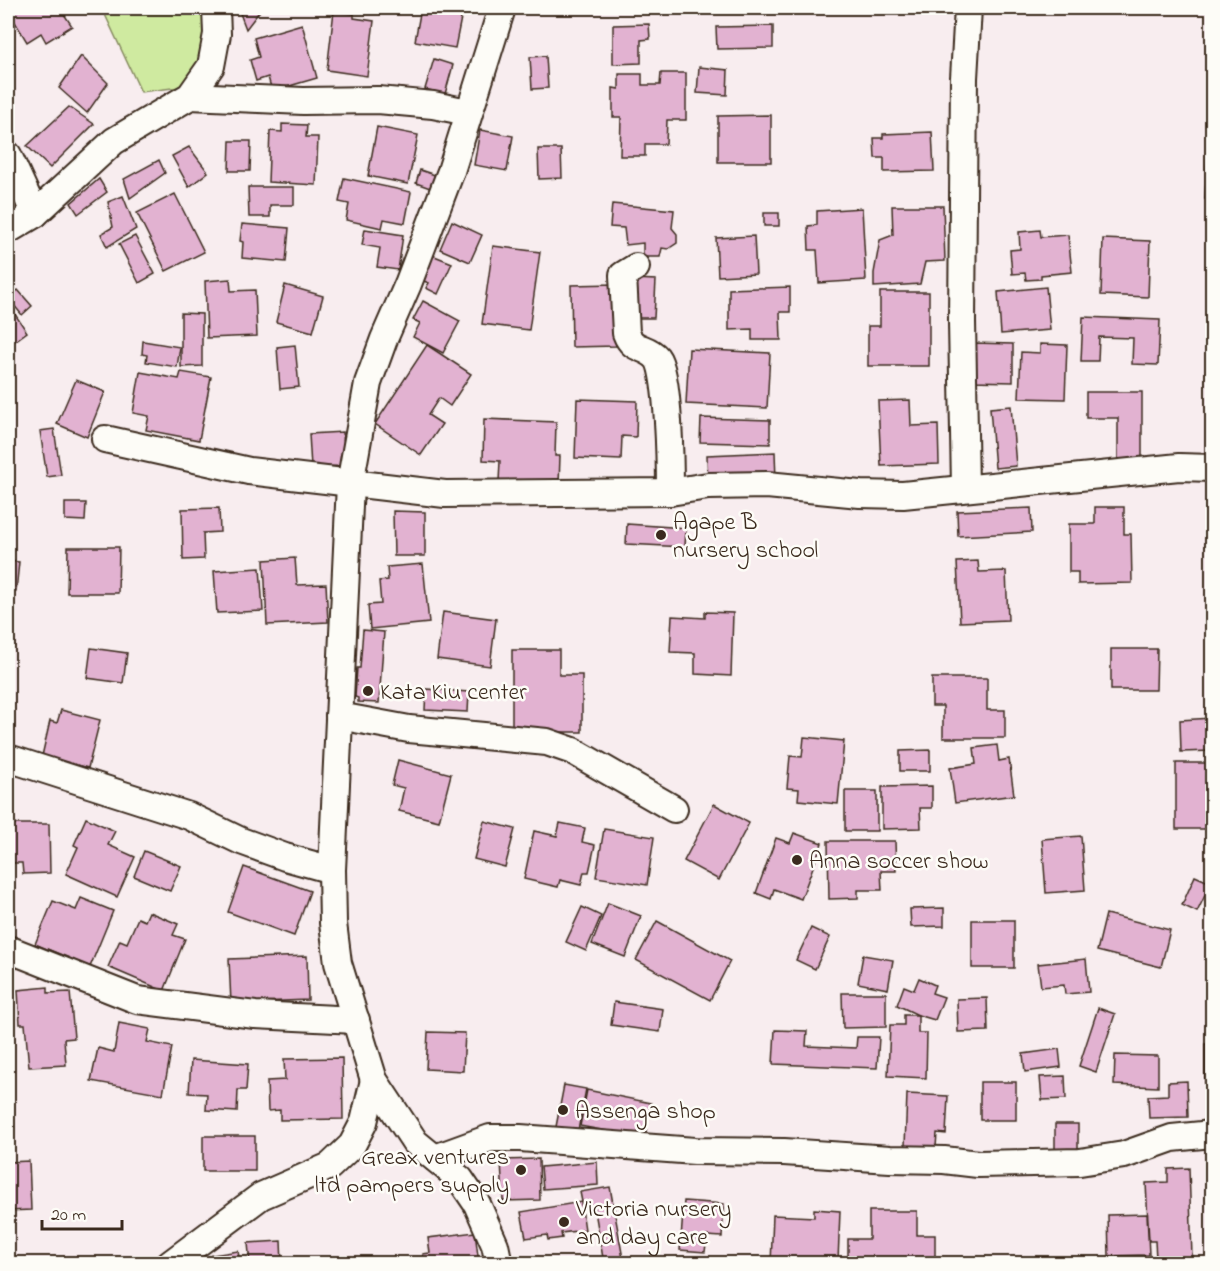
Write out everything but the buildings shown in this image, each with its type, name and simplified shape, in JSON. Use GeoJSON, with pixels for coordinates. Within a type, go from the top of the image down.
{"type":"FeatureCollection","features":[{"type":"Feature","properties":{"kind":"street"},"geometry":{"type":"LineString","coordinates":[[8,231],[35,214],[114,141],[190,96],[211,66],[217,34],[216,8]]}},
{"type":"Feature","properties":{"kind":"street"},"geometry":{"type":"LineString","coordinates":[[499,1263],[495,1245],[477,1204],[460,1179],[415,1142],[374,1080],[338,963],[333,923],[332,870],[350,484],[368,383],[451,171],[502,8]]}},
{"type":"Feature","properties":{"kind":"street"},"geometry":{"type":"LineString","coordinates":[[964,488],[962,322],[964,78],[968,8]]}},
{"type":"Feature","properties":{"kind":"street"},"geometry":{"type":"LineString","coordinates":[[190,96],[303,101],[378,100],[433,105],[468,112]]}},
{"type":"Feature","properties":{"kind":"street"},"geometry":{"type":"LineString","coordinates":[[8,155],[35,214]]}},
{"type":"Feature","properties":{"kind":"street"},"geometry":{"type":"LineString","coordinates":[[636,267],[623,275],[626,333],[628,340],[657,358],[660,364],[669,436],[670,492]]}},
{"type":"Feature","properties":{"kind":"street"},"geometry":{"type":"LineString","coordinates":[[105,439],[249,471],[446,494],[670,492],[708,486],[767,485],[860,494],[903,495],[1179,467],[1212,468]]}},
{"type":"Feature","properties":{"kind":"street"},"geometry":{"type":"LineString","coordinates":[[339,716],[409,729],[548,742],[573,751],[674,809]]}},
{"type":"Feature","properties":{"kind":"street"},"geometry":{"type":"LineString","coordinates":[[8,758],[189,816],[241,841],[285,857],[332,870]]}},
{"type":"Feature","properties":{"kind":"street"},"geometry":{"type":"LineString","coordinates":[[8,949],[137,1000],[255,1015],[356,1020]]}},
{"type":"Feature","properties":{"kind":"street"},"geometry":{"type":"LineString","coordinates":[[170,1263],[261,1196],[330,1166],[352,1145],[364,1122],[374,1080]]}},
{"type":"Feature","properties":{"kind":"street"},"geometry":{"type":"LineString","coordinates":[[435,1158],[490,1138],[520,1138],[695,1151],[784,1152],[944,1160],[978,1164],[1080,1162],[1124,1155],[1172,1138],[1212,1134]]}},
{"type":"Feature","properties":{"kind":"green space"},"geometry":{"type":"Polygon","coordinates":[[[102,8],[207,8],[203,63],[180,87],[141,92],[102,8]]]}},
{"type":"Feature","properties":{"kind":"place","name":"Agape B nursery school"},"geometry":{"type":"Point","coordinates":[661,535]}},
{"type":"Feature","properties":{"kind":"place","name":"Kata Kiu center"},"geometry":{"type":"Point","coordinates":[368,691]}},
{"type":"Feature","properties":{"kind":"place","name":"Anna soccer show"},"geometry":{"type":"Point","coordinates":[797,860]}},
{"type":"Feature","properties":{"kind":"place","name":"Assenga shop"},"geometry":{"type":"Point","coordinates":[563,1110]}},
{"type":"Feature","properties":{"kind":"place","name":"Greax ventures ltd pampers supply"},"geometry":{"type":"Point","coordinates":[521,1170]}},
{"type":"Feature","properties":{"kind":"place","name":"Victoria nursery and day care"},"geometry":{"type":"Point","coordinates":[564,1222]}}]}
